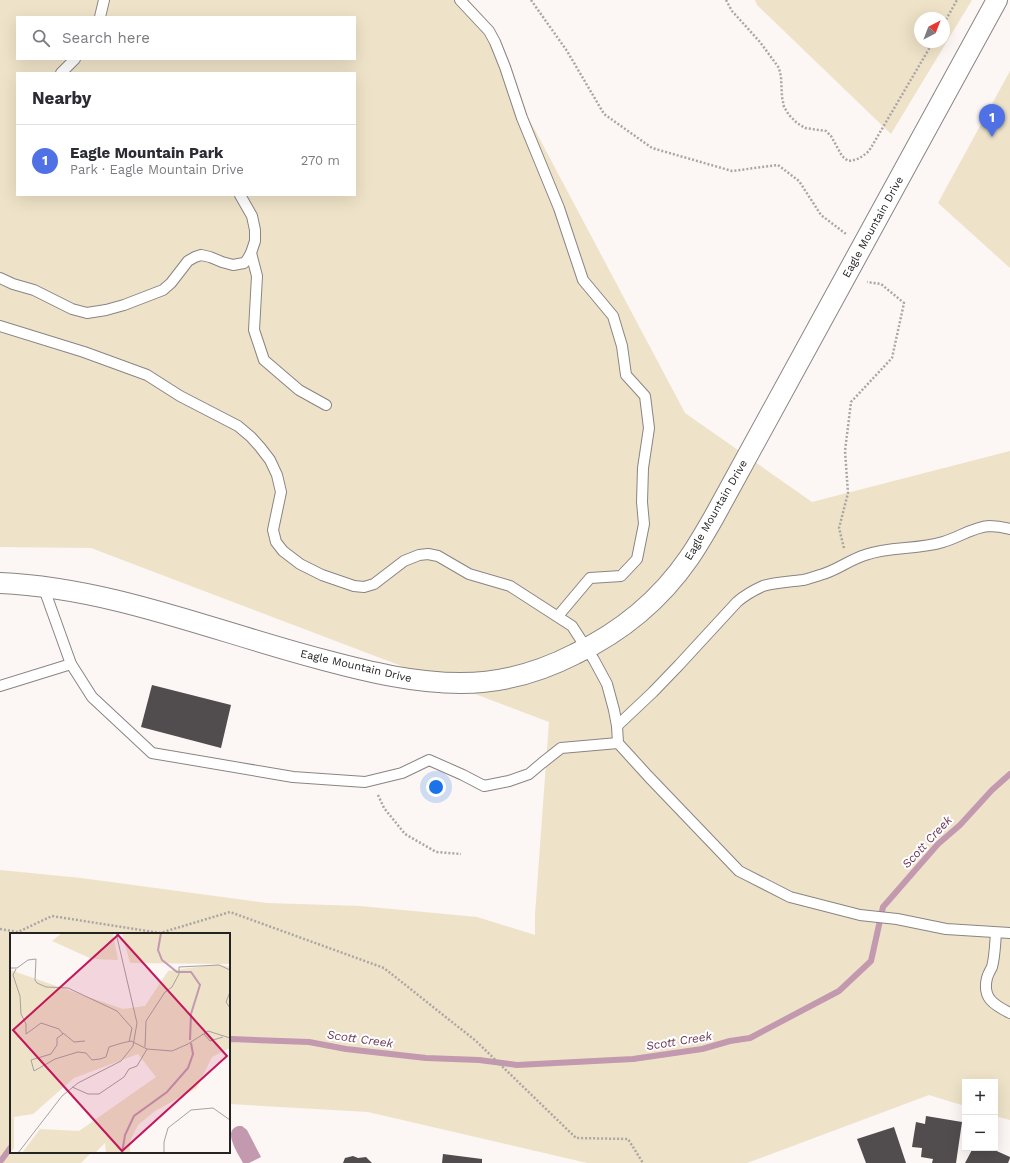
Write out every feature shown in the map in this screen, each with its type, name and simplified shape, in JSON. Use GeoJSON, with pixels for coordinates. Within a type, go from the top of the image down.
{"type":"FeatureCollection","features":[{"type":"Feature","properties":{"kind":"street","name":"Eagle Mountain Drive"},"geometry":{"type":"LineString","coordinates":[[0,583],[43,586],[124,602],[304,655],[399,678],[428,681],[474,683],[532,672],[559,662],[606,638],[636,616],[656,597],[678,573],[689,558],[714,517],[997,0]]}},
{"type":"Feature","properties":{"kind":"lane"},"geometry":{"type":"LineString","coordinates":[[100,16],[104,0]]}},
{"type":"Feature","properties":{"kind":"lane"},"geometry":{"type":"LineString","coordinates":[[460,0],[488,31],[495,42],[522,118],[560,208],[583,280],[613,316],[622,346],[626,375],[645,396],[649,428],[643,468],[642,502],[644,524],[637,559],[620,576],[590,578],[558,616]]}},
{"type":"Feature","properties":{"kind":"lane"},"geometry":{"type":"LineString","coordinates":[[62,72],[74,60]]}},
{"type":"Feature","properties":{"kind":"lane"},"geometry":{"type":"LineString","coordinates":[[0,278],[13,284],[34,290],[72,309],[87,313],[106,310],[163,290],[171,283],[188,260],[196,256],[202,255],[233,265],[247,260],[255,241],[255,230],[252,216],[241,196]]}},
{"type":"Feature","properties":{"kind":"lane"},"geometry":{"type":"LineString","coordinates":[[251,253],[257,276],[254,330],[264,360],[299,390],[326,405]]}},
{"type":"Feature","properties":{"kind":"lane"},"geometry":{"type":"LineString","coordinates":[[0,326],[84,352],[147,375],[180,396],[245,431],[270,460],[277,475],[281,492],[273,530],[276,542],[300,564],[322,575],[354,586],[364,587],[374,584],[404,561],[419,555],[428,554],[438,556],[469,574],[510,586],[572,626],[607,684],[617,726],[618,743],[739,871],[790,897],[860,915],[897,919],[946,929],[1010,933]]}},
{"type":"Feature","properties":{"kind":"lane"},"geometry":{"type":"LineString","coordinates":[[617,726],[653,692],[737,602],[748,593],[764,586],[804,580],[823,574],[848,562],[878,551],[911,548],[943,542],[989,526],[1010,529]]}},
{"type":"Feature","properties":{"kind":"lane"},"geometry":{"type":"LineString","coordinates":[[43,586],[71,664],[92,697],[152,753],[293,777],[364,782],[402,773],[429,760],[484,786],[509,781],[529,774],[562,748],[618,743]]}},
{"type":"Feature","properties":{"kind":"lane"},"geometry":{"type":"LineString","coordinates":[[0,686],[71,664]]}},
{"type":"Feature","properties":{"kind":"lane"},"geometry":{"type":"LineString","coordinates":[[996,933],[992,966],[987,979],[986,992],[990,1001],[1010,1013]]}},
{"type":"Feature","properties":{"kind":"path"},"geometry":{"type":"LineString","coordinates":[[531,0],[567,51],[604,114],[652,148],[732,170],[778,165],[799,181],[821,215],[862,246]]}},
{"type":"Feature","properties":{"kind":"path"},"geometry":{"type":"LineString","coordinates":[[726,0],[732,11],[760,42],[779,68],[782,97],[784,107],[788,115],[796,123],[805,128],[826,131],[831,136],[842,156],[848,161],[862,157],[869,151],[929,48]]}},
{"type":"Feature","properties":{"kind":"path"},"geometry":{"type":"LineString","coordinates":[[950,12],[957,0]]}},
{"type":"Feature","properties":{"kind":"path"},"geometry":{"type":"LineString","coordinates":[[844,279],[881,284],[904,303],[892,358],[851,402],[845,450],[848,493],[839,528],[848,562]]}},
{"type":"Feature","properties":{"kind":"path"},"geometry":{"type":"LineString","coordinates":[[372,780],[384,808],[405,834],[436,852],[461,854]]}},
{"type":"Feature","properties":{"kind":"path"},"geometry":{"type":"LineString","coordinates":[[0,928],[18,932],[52,916],[160,933],[230,912],[377,965],[384,968],[476,1041],[576,1138],[628,1139],[643,1163]]}},
{"type":"Feature","properties":{"kind":"shaded area"},"geometry":{"type":"Polygon","coordinates":[[[0,0],[466,0],[685,413],[812,502],[1010,451],[1010,1120],[998,1117],[998,1079],[962,1079],[962,1105],[929,1095],[747,1163],[587,1163],[368,1112],[230,1104],[230,933],[10,933],[10,1153],[92,1153],[81,1163],[0,1163],[0,870],[81,878],[267,903],[360,906],[477,917],[535,935],[535,915],[549,722],[91,548],[0,547],[0,0]]]}},
{"type":"Feature","properties":{"kind":"shaded area"},"geometry":{"type":"Polygon","coordinates":[[[755,0],[972,0],[950,36],[950,12],[914,12],[914,48],[943,48],[891,134],[757,5],[755,0]]]}},
{"type":"Feature","properties":{"kind":"shaded area"},"geometry":{"type":"Polygon","coordinates":[[[1010,71],[1010,268],[938,203],[1010,71]]]}},
{"type":"Feature","properties":{"kind":"shaded area"},"geometry":{"type":"Polygon","coordinates":[[[238,1126],[242,1126],[247,1130],[261,1157],[249,1163],[243,1163],[231,1137],[231,1132],[238,1126]]]}},
{"type":"Feature","properties":{"kind":"building"},"geometry":{"type":"Polygon","coordinates":[[[152,685],[231,705],[221,748],[141,727],[152,685]]]}},
{"type":"Feature","properties":{"kind":"building"},"geometry":{"type":"Polygon","coordinates":[[[926,1116],[962,1122],[956,1163],[932,1163],[933,1159],[921,1157],[922,1148],[912,1147],[916,1122],[925,1124],[926,1116]]]}},
{"type":"Feature","properties":{"kind":"building"},"geometry":{"type":"Polygon","coordinates":[[[894,1127],[906,1163],[866,1163],[857,1139],[894,1127]]]}},
{"type":"Feature","properties":{"kind":"building"},"geometry":{"type":"Polygon","coordinates":[[[971,1151],[997,1151],[1010,1157],[1008,1163],[965,1163],[971,1151]]]}},
{"type":"Feature","properties":{"kind":"building"},"geometry":{"type":"Polygon","coordinates":[[[443,1154],[482,1159],[482,1163],[442,1163],[443,1154]]]}},
{"type":"Feature","properties":{"kind":"building"},"geometry":{"type":"Polygon","coordinates":[[[353,1156],[358,1158],[366,1157],[372,1163],[343,1163],[345,1158],[353,1156]]]}},
{"type":"Feature","properties":{"kind":"waterway","name":"Scott Creek"},"geometry":{"type":"LineString","coordinates":[[230,1040],[309,1042],[346,1049],[426,1058],[479,1060],[517,1065],[633,1059],[702,1049],[730,1041],[750,1038],[839,991],[871,961],[883,907],[938,844],[960,825],[992,790],[1010,774]]}},
{"type":"Feature","properties":{"kind":"waterway","name":"Scott Creek"},"geometry":{"type":"LineString","coordinates":[[0,1162],[10,1148]]}},
{"type":"Feature","properties":{"kind":"place","name":"Eagle Mountain Park"},"geometry":{"type":"Point","coordinates":[992,137]}}]}
